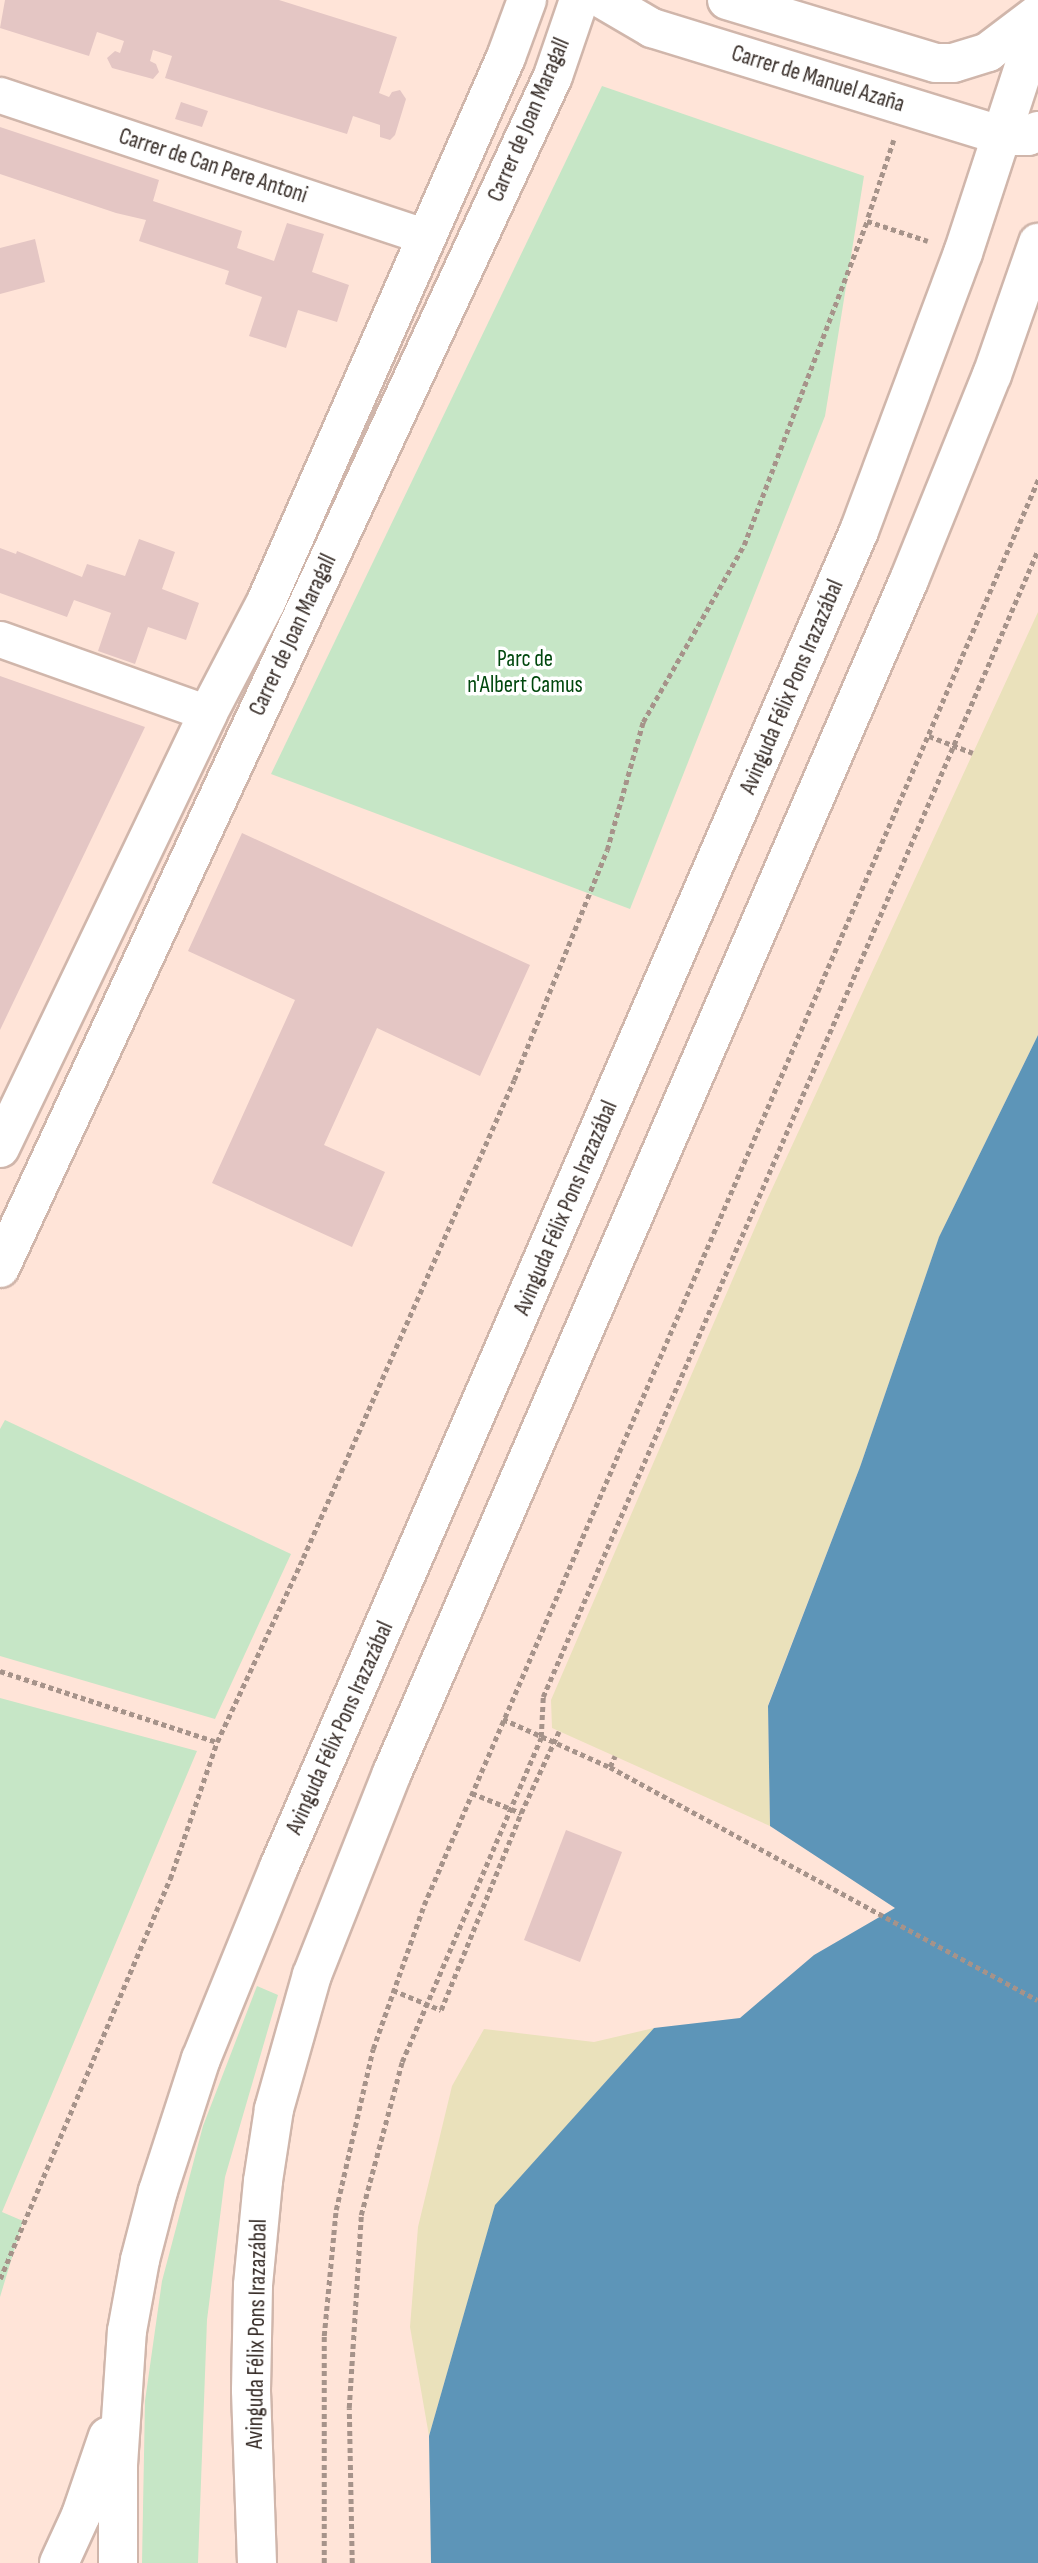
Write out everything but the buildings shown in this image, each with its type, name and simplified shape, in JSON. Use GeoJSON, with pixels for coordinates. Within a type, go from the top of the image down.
{"type":"FeatureCollection","features":[{"type":"Feature","properties":{"kind":"main road","name":"Carrer de Joan Maragall"},"geometry":{"type":"LineString","coordinates":[[4,1128],[208,713],[267,602],[506,57],[527,0]]}},
{"type":"Feature","properties":{"kind":"main road","name":"Carrer de Joan Maragall"},"geometry":{"type":"LineString","coordinates":[[0,1268],[553,76],[579,0]]}},
{"type":"Feature","properties":{"kind":"main road","name":"Carrer de Manuel Azaña"},"geometry":{"type":"LineString","coordinates":[[604,0],[652,28],[905,106],[1021,134]]}},
{"type":"Feature","properties":{"kind":"main road"},"geometry":{"type":"LineString","coordinates":[[727,0],[936,63],[953,63],[988,52],[1038,14]]}},
{"type":"Feature","properties":{"kind":"main road","name":"Avinguda Félix Pons Irazazábal"},"geometry":{"type":"LineString","coordinates":[[121,2398],[127,2331],[140,2260],[178,2124],[226,1994],[859,531],[964,253],[1021,134],[1038,23]]}},
{"type":"Feature","properties":{"kind":"main road","name":"Avinguda Félix Pons Irazazábal"},"geometry":{"type":"LineString","coordinates":[[257,2563],[251,2390],[253,2285],[261,2194],[274,2109],[312,1975],[391,1773],[909,580],[992,374],[1038,243]]}},
{"type":"Feature","properties":{"kind":"main road"},"geometry":{"type":"LineString","coordinates":[[59,2563],[80,2515],[121,2398]]}},
{"type":"Feature","properties":{"kind":"main road"},"geometry":{"type":"LineString","coordinates":[[118,2563],[121,2398]]}},
{"type":"Feature","properties":{"kind":"street","name":"Carrer de Can Pere Antoni"},"geometry":{"type":"LineString","coordinates":[[0,95],[426,237]]}},
{"type":"Feature","properties":{"kind":"street"},"geometry":{"type":"LineString","coordinates":[[0,639],[208,713]]}},
{"type":"Feature","properties":{"kind":"path"},"geometry":{"type":"LineString","coordinates":[[0,2279],[170,1879],[217,1742],[303,1558],[514,1080],[607,850],[643,722],[744,545],[867,220],[905,106]]}},
{"type":"Feature","properties":{"kind":"path"},"geometry":{"type":"LineString","coordinates":[[867,220],[964,253]]}},
{"type":"Feature","properties":{"kind":"path"},"geometry":{"type":"LineString","coordinates":[[324,2563],[324,2336],[336,2210],[373,2049],[393,1990],[424,1905],[503,1719],[1038,481]]}},
{"type":"Feature","properties":{"kind":"path"},"geometry":{"type":"LineString","coordinates":[[352,2563],[349,2408],[361,2215],[402,2062],[541,1737],[543,1697],[956,746],[1038,550]]}},
{"type":"Feature","properties":{"kind":"path"},"geometry":{"type":"LineString","coordinates":[[929,736],[973,753]]}},
{"type":"Feature","properties":{"kind":"path"},"geometry":{"type":"LineString","coordinates":[[0,1671],[217,1742]]}},
{"type":"Feature","properties":{"kind":"path"},"geometry":{"type":"LineString","coordinates":[[503,1719],[610,1767],[1038,2000]]}},
{"type":"Feature","properties":{"kind":"path"},"geometry":{"type":"LineString","coordinates":[[393,1990],[442,2010],[521,1813],[559,1731]]}},
{"type":"Feature","properties":{"kind":"path"},"geometry":{"type":"LineString","coordinates":[[610,1767],[615,1756]]}},
{"type":"Feature","properties":{"kind":"path"},"geometry":{"type":"LineString","coordinates":[[472,1793],[521,1813]]}},
{"type":"Feature","properties":{"kind":"green space","name":"Parc de n'Albert Camus"},"geometry":{"type":"Polygon","coordinates":[[[602,86],[864,176],[825,416],[630,909],[271,774],[602,86]]]}},
{"type":"Feature","properties":{"kind":"green space"},"geometry":{"type":"Polygon","coordinates":[[[5,1420],[291,1554],[215,1719],[0,1656],[0,1429],[5,1420]]]}},
{"type":"Feature","properties":{"kind":"green space"},"geometry":{"type":"Polygon","coordinates":[[[0,1698],[197,1751],[2,2212],[23,2221],[0,2297],[0,1698]]]}},
{"type":"Feature","properties":{"kind":"green space"},"geometry":{"type":"Polygon","coordinates":[[[257,1986],[278,1995],[225,2177],[207,2320],[198,2563],[142,2563],[145,2401],[162,2281],[203,2126],[257,1986]]]}},
{"type":"Feature","properties":{"kind":"sand"},"geometry":{"type":"Polygon","coordinates":[[[1038,612],[1038,1035],[939,1237],[860,1467],[768,1705],[770,1826],[552,1728],[551,1700],[766,1202],[1038,612]]]}},
{"type":"Feature","properties":{"kind":"sand"},"geometry":{"type":"Polygon","coordinates":[[[654,2028],[495,2206],[429,2436],[410,2327],[418,2227],[452,2086],[484,2029],[594,2042],[654,2028]]]}},
{"type":"Feature","properties":{"kind":"water"},"geometry":{"type":"Polygon","coordinates":[[[1038,1035],[1038,2563],[431,2563],[429,2436],[495,2205],[654,2028],[740,2018],[814,1955],[895,1908],[770,1826],[768,1706],[860,1467],[939,1237],[1038,1035]]]}}]}
